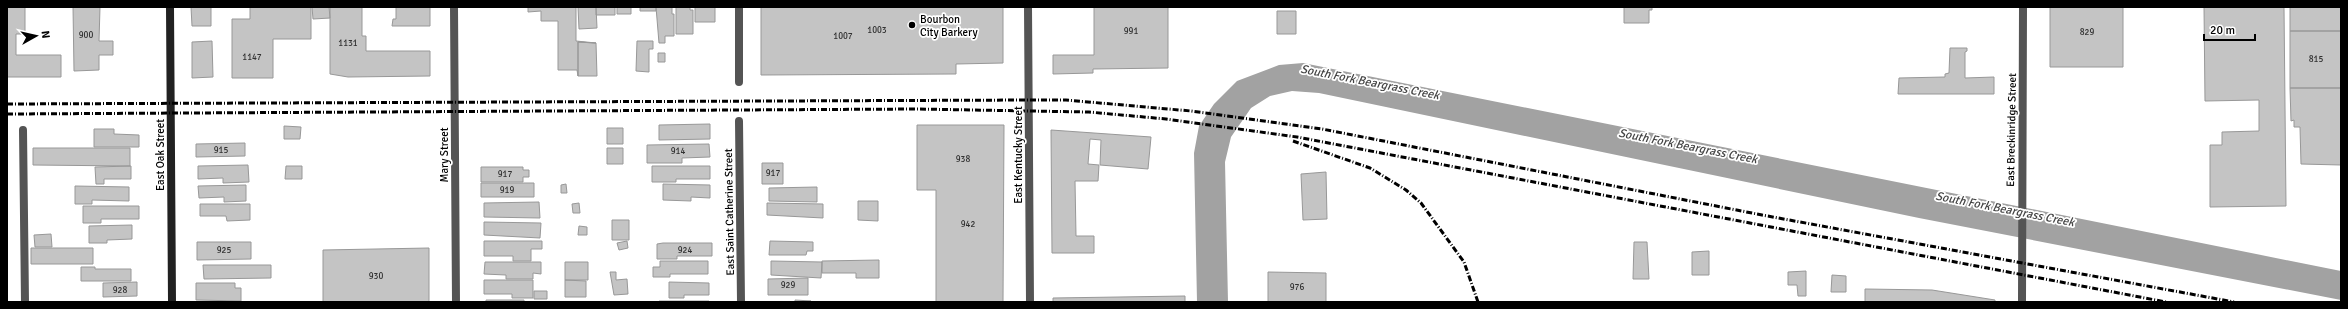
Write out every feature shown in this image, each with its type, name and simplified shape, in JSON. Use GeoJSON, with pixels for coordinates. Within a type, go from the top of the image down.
{"type":"FeatureCollection","features":[{"type":"Feature","properties":{"kind":"main road","name":"East Oak Street"},"geometry":{"type":"LineString","coordinates":[[170,7],[172,302]]}},
{"type":"Feature","properties":{"kind":"street","name":"Mary Street"},"geometry":{"type":"LineString","coordinates":[[454,7],[456,302]]}},
{"type":"Feature","properties":{"kind":"street"},"geometry":{"type":"LineString","coordinates":[[739,7],[739,82]]}},
{"type":"Feature","properties":{"kind":"street","name":"East Kentucky Street"},"geometry":{"type":"LineString","coordinates":[[1028,7],[1030,302]]}},
{"type":"Feature","properties":{"kind":"street","name":"East Breckinridge Street"},"geometry":{"type":"LineString","coordinates":[[2022,302],[2021,203],[2023,7]]}},
{"type":"Feature","properties":{"kind":"street","name":"East Saint Catherine Street"},"geometry":{"type":"LineString","coordinates":[[739,121],[741,302]]}},
{"type":"Feature","properties":{"kind":"street"},"geometry":{"type":"LineString","coordinates":[[23,130],[25,302]]}},
{"type":"Feature","properties":{"kind":"water","name":"South Fork Beargrass Creek"},"geometry":{"type":"Polygon","coordinates":[[[1303,63],[2341,271],[2341,300],[1919,218],[1319,93],[1292,91],[1270,96],[1251,108],[1231,137],[1225,162],[1228,302],[1197,302],[1194,153],[1199,126],[1214,104],[1237,81],[1279,65],[1303,63]]]}},
{"type":"Feature","properties":{"kind":"building"},"geometry":{"type":"Polygon","coordinates":[[[7,7],[25,7],[25,34],[16,34],[16,55],[61,55],[61,77],[7,77],[7,7]]]}},
{"type":"Feature","properties":{"kind":"building"},"geometry":{"type":"Polygon","coordinates":[[[73,7],[100,7],[99,41],[113,41],[113,55],[99,55],[99,70],[74,71],[73,7]]]}},
{"type":"Feature","properties":{"kind":"building"},"geometry":{"type":"Polygon","coordinates":[[[191,7],[211,7],[211,26],[192,26],[191,7]]]}},
{"type":"Feature","properties":{"kind":"building"},"geometry":{"type":"Polygon","coordinates":[[[250,7],[311,7],[311,39],[273,39],[273,78],[232,78],[232,19],[250,19],[250,7]]]}},
{"type":"Feature","properties":{"kind":"building"},"geometry":{"type":"Polygon","coordinates":[[[312,7],[329,7],[330,18],[313,19],[312,7]]]}},
{"type":"Feature","properties":{"kind":"building"},"geometry":{"type":"Polygon","coordinates":[[[330,7],[362,7],[362,36],[366,36],[366,51],[430,51],[430,76],[348,77],[330,74],[330,7]]]}},
{"type":"Feature","properties":{"kind":"building"},"geometry":{"type":"Polygon","coordinates":[[[396,7],[430,7],[430,26],[392,26],[393,19],[396,19],[396,7]]]}},
{"type":"Feature","properties":{"kind":"building"},"geometry":{"type":"Polygon","coordinates":[[[528,7],[576,7],[576,41],[596,43],[578,42],[578,76],[577,70],[558,70],[558,21],[541,21],[541,11],[528,12],[528,7]]]}},
{"type":"Feature","properties":{"kind":"building"},"geometry":{"type":"Polygon","coordinates":[[[578,7],[596,7],[597,28],[579,29],[578,7]]]}},
{"type":"Feature","properties":{"kind":"building"},"geometry":{"type":"Polygon","coordinates":[[[596,7],[615,7],[615,15],[596,15],[596,7]]]}},
{"type":"Feature","properties":{"kind":"building"},"geometry":{"type":"Polygon","coordinates":[[[617,7],[631,7],[631,14],[617,14],[617,7]]]}},
{"type":"Feature","properties":{"kind":"building"},"geometry":{"type":"Polygon","coordinates":[[[640,7],[656,7],[656,11],[640,11],[640,7]]]}},
{"type":"Feature","properties":{"kind":"building"},"geometry":{"type":"Polygon","coordinates":[[[656,7],[672,7],[672,14],[674,14],[674,36],[665,36],[665,43],[659,43],[656,7]]]}},
{"type":"Feature","properties":{"kind":"building"},"geometry":{"type":"Polygon","coordinates":[[[676,7],[690,7],[690,10],[693,10],[693,34],[676,34],[676,7]]]}},
{"type":"Feature","properties":{"kind":"building"},"geometry":{"type":"Polygon","coordinates":[[[695,7],[715,7],[715,22],[695,22],[695,7]]]}},
{"type":"Feature","properties":{"kind":"building"},"geometry":{"type":"Polygon","coordinates":[[[761,7],[1003,7],[1003,63],[956,64],[956,74],[761,75],[761,7]]]}},
{"type":"Feature","properties":{"kind":"building"},"geometry":{"type":"Polygon","coordinates":[[[1094,7],[1168,7],[1168,68],[1093,69],[1093,73],[1053,74],[1053,55],[1094,55],[1094,7]]]}},
{"type":"Feature","properties":{"kind":"building"},"geometry":{"type":"Polygon","coordinates":[[[1624,7],[1652,7],[1652,10],[1649,10],[1649,23],[1624,23],[1624,7]]]}},
{"type":"Feature","properties":{"kind":"building"},"geometry":{"type":"Polygon","coordinates":[[[2050,7],[2123,7],[2123,67],[2050,67],[2050,7]]]}},
{"type":"Feature","properties":{"kind":"building"},"geometry":{"type":"Polygon","coordinates":[[[2204,7],[2284,7],[2286,206],[2210,207],[2210,145],[2222,145],[2222,132],[2259,131],[2259,100],[2205,101],[2204,7]]]}},
{"type":"Feature","properties":{"kind":"building"},"geometry":{"type":"Polygon","coordinates":[[[2290,7],[2341,7],[2341,31],[2290,31],[2290,7]]]}},
{"type":"Feature","properties":{"kind":"building"},"geometry":{"type":"Polygon","coordinates":[[[1277,11],[1296,11],[1296,34],[1277,34],[1277,11]]]}},
{"type":"Feature","properties":{"kind":"building"},"geometry":{"type":"Polygon","coordinates":[[[2290,31],[2341,31],[2341,88],[2290,88],[2290,31]]]}},
{"type":"Feature","properties":{"kind":"building"},"geometry":{"type":"Polygon","coordinates":[[[212,41],[213,77],[192,78],[192,42],[212,41]]]}},
{"type":"Feature","properties":{"kind":"building"},"geometry":{"type":"Polygon","coordinates":[[[637,41],[653,41],[653,49],[649,49],[649,72],[636,71],[637,41]]]}},
{"type":"Feature","properties":{"kind":"building"},"geometry":{"type":"Polygon","coordinates":[[[578,42],[596,43],[597,76],[578,76],[578,42]]]}},
{"type":"Feature","properties":{"kind":"building"},"geometry":{"type":"Polygon","coordinates":[[[1950,48],[1967,48],[1967,51],[1965,52],[1965,78],[1994,77],[1994,94],[1898,94],[1899,78],[1945,77],[1945,74],[1949,73],[1950,48]]]}},
{"type":"Feature","properties":{"kind":"building"},"geometry":{"type":"Polygon","coordinates":[[[658,53],[665,53],[665,62],[658,62],[658,53]]]}},
{"type":"Feature","properties":{"kind":"building"},"geometry":{"type":"Polygon","coordinates":[[[2290,88],[2341,88],[2341,165],[2301,164],[2300,127],[2294,127],[2294,120],[2291,121],[2290,88]]]}},
{"type":"Feature","properties":{"kind":"building"},"geometry":{"type":"Polygon","coordinates":[[[710,124],[710,139],[659,140],[659,125],[710,124]]]}},
{"type":"Feature","properties":{"kind":"building"},"geometry":{"type":"Polygon","coordinates":[[[917,125],[1004,125],[1003,302],[936,302],[936,190],[917,190],[917,125]]]}},
{"type":"Feature","properties":{"kind":"building"},"geometry":{"type":"Polygon","coordinates":[[[284,126],[301,127],[300,139],[284,139],[284,126]]]}},
{"type":"Feature","properties":{"kind":"building"},"geometry":{"type":"Polygon","coordinates":[[[607,128],[623,128],[623,144],[607,144],[607,128]]]}},
{"type":"Feature","properties":{"kind":"building"},"geometry":{"type":"Polygon","coordinates":[[[94,129],[114,129],[114,134],[139,135],[139,147],[94,147],[94,129]]]}},
{"type":"Feature","properties":{"kind":"building"},"geometry":{"type":"Polygon","coordinates":[[[1051,130],[1151,137],[1148,169],[1100,165],[1101,140],[1090,139],[1088,164],[1099,165],[1098,181],[1075,181],[1076,236],[1094,236],[1094,253],[1052,253],[1051,130]]]}},
{"type":"Feature","properties":{"kind":"building"},"geometry":{"type":"Polygon","coordinates":[[[245,143],[245,156],[196,157],[196,144],[245,143]]]}},
{"type":"Feature","properties":{"kind":"building"},"geometry":{"type":"Polygon","coordinates":[[[709,144],[710,157],[682,158],[682,163],[647,163],[647,145],[709,144]]]}},
{"type":"Feature","properties":{"kind":"building"},"geometry":{"type":"Polygon","coordinates":[[[33,148],[130,148],[130,166],[33,165],[33,148]]]}},
{"type":"Feature","properties":{"kind":"building"},"geometry":{"type":"Polygon","coordinates":[[[607,148],[623,148],[623,164],[607,164],[607,148]]]}},
{"type":"Feature","properties":{"kind":"building"},"geometry":{"type":"Polygon","coordinates":[[[762,163],[783,163],[783,184],[762,184],[762,163]]]}},
{"type":"Feature","properties":{"kind":"building"},"geometry":{"type":"Polygon","coordinates":[[[248,165],[249,182],[223,183],[223,178],[198,179],[198,166],[248,165]]]}},
{"type":"Feature","properties":{"kind":"building"},"geometry":{"type":"Polygon","coordinates":[[[131,166],[131,179],[104,179],[104,184],[96,184],[95,167],[131,166]]]}},
{"type":"Feature","properties":{"kind":"building"},"geometry":{"type":"Polygon","coordinates":[[[286,166],[302,166],[302,179],[285,179],[286,166]]]}},
{"type":"Feature","properties":{"kind":"building"},"geometry":{"type":"Polygon","coordinates":[[[652,166],[710,166],[710,179],[676,179],[676,182],[652,182],[652,166]]]}},
{"type":"Feature","properties":{"kind":"building"},"geometry":{"type":"Polygon","coordinates":[[[481,167],[523,167],[523,170],[529,170],[529,177],[523,177],[523,182],[481,182],[481,167]]]}},
{"type":"Feature","properties":{"kind":"building"},"geometry":{"type":"Polygon","coordinates":[[[1326,172],[1327,219],[1303,220],[1301,174],[1326,172]]]}},
{"type":"Feature","properties":{"kind":"building"},"geometry":{"type":"Polygon","coordinates":[[[481,183],[534,183],[534,197],[481,197],[481,183]]]}},
{"type":"Feature","properties":{"kind":"building"},"geometry":{"type":"Polygon","coordinates":[[[566,184],[567,193],[561,193],[561,185],[566,184]]]}},
{"type":"Feature","properties":{"kind":"building"},"geometry":{"type":"Polygon","coordinates":[[[663,184],[710,185],[710,198],[691,197],[691,201],[663,200],[663,184]]]}},
{"type":"Feature","properties":{"kind":"building"},"geometry":{"type":"Polygon","coordinates":[[[246,185],[246,201],[224,202],[224,197],[199,198],[198,186],[246,185]]]}},
{"type":"Feature","properties":{"kind":"building"},"geometry":{"type":"Polygon","coordinates":[[[75,186],[129,187],[129,201],[92,200],[92,204],[75,204],[75,186]]]}},
{"type":"Feature","properties":{"kind":"building"},"geometry":{"type":"Polygon","coordinates":[[[817,187],[817,202],[769,201],[769,188],[817,187]]]}},
{"type":"Feature","properties":{"kind":"building"},"geometry":{"type":"Polygon","coordinates":[[[858,201],[878,201],[878,221],[858,220],[858,201]]]}},
{"type":"Feature","properties":{"kind":"building"},"geometry":{"type":"Polygon","coordinates":[[[539,202],[540,218],[484,217],[484,203],[539,202]]]}},
{"type":"Feature","properties":{"kind":"building"},"geometry":{"type":"Polygon","coordinates":[[[579,203],[580,213],[573,213],[572,204],[579,203]]]}},
{"type":"Feature","properties":{"kind":"building"},"geometry":{"type":"Polygon","coordinates":[[[767,203],[823,204],[823,218],[767,215],[767,203]]]}},
{"type":"Feature","properties":{"kind":"building"},"geometry":{"type":"Polygon","coordinates":[[[200,204],[250,204],[250,220],[227,221],[226,216],[200,216],[200,204]]]}},
{"type":"Feature","properties":{"kind":"building"},"geometry":{"type":"Polygon","coordinates":[[[83,206],[139,206],[139,219],[101,219],[101,223],[83,223],[83,206]]]}},
{"type":"Feature","properties":{"kind":"building"},"geometry":{"type":"Polygon","coordinates":[[[612,220],[629,220],[629,240],[612,240],[612,220]]]}},
{"type":"Feature","properties":{"kind":"building"},"geometry":{"type":"Polygon","coordinates":[[[484,222],[541,223],[540,238],[484,235],[484,222]]]}},
{"type":"Feature","properties":{"kind":"building"},"geometry":{"type":"Polygon","coordinates":[[[132,225],[132,239],[107,240],[107,243],[89,243],[89,226],[132,225]]]}},
{"type":"Feature","properties":{"kind":"building"},"geometry":{"type":"Polygon","coordinates":[[[579,226],[587,227],[587,235],[578,235],[579,226]]]}},
{"type":"Feature","properties":{"kind":"building"},"geometry":{"type":"Polygon","coordinates":[[[51,234],[52,247],[35,247],[34,235],[51,234]]]}},
{"type":"Feature","properties":{"kind":"building"},"geometry":{"type":"Polygon","coordinates":[[[484,241],[542,241],[542,249],[531,249],[531,261],[513,261],[513,256],[484,256],[484,241]]]}},
{"type":"Feature","properties":{"kind":"building"},"geometry":{"type":"Polygon","coordinates":[[[627,241],[628,248],[619,250],[617,243],[627,241]]]}},
{"type":"Feature","properties":{"kind":"building"},"geometry":{"type":"Polygon","coordinates":[[[770,241],[813,242],[813,251],[807,251],[806,255],[769,255],[770,241]]]}},
{"type":"Feature","properties":{"kind":"building"},"geometry":{"type":"Polygon","coordinates":[[[197,242],[251,242],[251,259],[197,260],[197,242]]]}},
{"type":"Feature","properties":{"kind":"building"},"geometry":{"type":"Polygon","coordinates":[[[1634,242],[1647,242],[1649,279],[1633,279],[1634,242]]]}},
{"type":"Feature","properties":{"kind":"building"},"geometry":{"type":"Polygon","coordinates":[[[712,243],[712,256],[677,256],[677,259],[657,259],[657,244],[712,243]]]}},
{"type":"Feature","properties":{"kind":"building"},"geometry":{"type":"Polygon","coordinates":[[[31,248],[93,248],[93,264],[31,264],[31,248]]]}},
{"type":"Feature","properties":{"kind":"building"},"geometry":{"type":"Polygon","coordinates":[[[429,248],[429,302],[323,302],[323,250],[429,248]]]}},
{"type":"Feature","properties":{"kind":"building"},"geometry":{"type":"Polygon","coordinates":[[[1709,251],[1709,275],[1692,275],[1692,252],[1709,251]]]}},
{"type":"Feature","properties":{"kind":"building"},"geometry":{"type":"Polygon","coordinates":[[[879,260],[879,278],[856,278],[856,273],[822,273],[822,261],[879,260]]]}},
{"type":"Feature","properties":{"kind":"building"},"geometry":{"type":"Polygon","coordinates":[[[660,261],[708,261],[708,274],[670,274],[670,277],[653,277],[653,267],[660,267],[660,261]]]}},
{"type":"Feature","properties":{"kind":"building"},"geometry":{"type":"Polygon","coordinates":[[[771,261],[822,262],[821,278],[771,275],[771,261]]]}},
{"type":"Feature","properties":{"kind":"building"},"geometry":{"type":"Polygon","coordinates":[[[485,262],[541,262],[541,274],[533,273],[533,279],[506,279],[506,275],[484,274],[485,262]]]}},
{"type":"Feature","properties":{"kind":"building"},"geometry":{"type":"Polygon","coordinates":[[[565,262],[588,262],[588,280],[565,280],[565,262]]]}},
{"type":"Feature","properties":{"kind":"building"},"geometry":{"type":"Polygon","coordinates":[[[203,265],[271,265],[271,278],[204,279],[203,265]]]}},
{"type":"Feature","properties":{"kind":"building"},"geometry":{"type":"Polygon","coordinates":[[[81,267],[95,267],[95,269],[131,269],[131,281],[81,281],[81,267]]]}},
{"type":"Feature","properties":{"kind":"building"},"geometry":{"type":"Polygon","coordinates":[[[1806,271],[1806,296],[1798,296],[1797,285],[1788,285],[1788,272],[1806,271]]]}},
{"type":"Feature","properties":{"kind":"building"},"geometry":{"type":"Polygon","coordinates":[[[610,272],[616,272],[616,280],[627,279],[628,294],[614,295],[610,272]]]}},
{"type":"Feature","properties":{"kind":"building"},"geometry":{"type":"Polygon","coordinates":[[[1268,272],[1326,273],[1326,302],[1268,302],[1268,272]]]}},
{"type":"Feature","properties":{"kind":"building"},"geometry":{"type":"Polygon","coordinates":[[[1832,275],[1846,276],[1846,292],[1831,292],[1832,275]]]}},
{"type":"Feature","properties":{"kind":"building"},"geometry":{"type":"Polygon","coordinates":[[[808,278],[808,295],[768,295],[768,279],[808,278]]]}},
{"type":"Feature","properties":{"kind":"building"},"geometry":{"type":"Polygon","coordinates":[[[484,280],[533,280],[533,298],[512,298],[512,294],[484,294],[484,280]]]}},
{"type":"Feature","properties":{"kind":"building"},"geometry":{"type":"Polygon","coordinates":[[[565,280],[586,281],[586,297],[565,297],[565,280]]]}},
{"type":"Feature","properties":{"kind":"building"},"geometry":{"type":"Polygon","coordinates":[[[137,282],[137,296],[103,297],[103,283],[137,282]]]}},
{"type":"Feature","properties":{"kind":"building"},"geometry":{"type":"Polygon","coordinates":[[[669,282],[709,283],[709,295],[684,295],[684,298],[669,298],[669,282]]]}},
{"type":"Feature","properties":{"kind":"building"},"geometry":{"type":"Polygon","coordinates":[[[196,283],[235,283],[235,288],[241,288],[241,301],[196,300],[196,283]]]}},
{"type":"Feature","properties":{"kind":"building"},"geometry":{"type":"Polygon","coordinates":[[[1865,289],[1932,290],[1995,300],[1995,302],[1865,302],[1865,289]]]}},
{"type":"Feature","properties":{"kind":"building"},"geometry":{"type":"Polygon","coordinates":[[[534,291],[547,291],[547,299],[534,299],[534,291]]]}},
{"type":"Feature","properties":{"kind":"building"},"geometry":{"type":"Polygon","coordinates":[[[1185,296],[1185,302],[1053,302],[1053,298],[1185,296]]]}},
{"type":"Feature","properties":{"kind":"building"},"geometry":{"type":"Polygon","coordinates":[[[486,300],[524,300],[524,302],[486,302],[486,300]]]}},
{"type":"Feature","properties":{"kind":"building"},"geometry":{"type":"Polygon","coordinates":[[[795,300],[811,301],[795,302],[795,300]]]}},
{"type":"Feature","properties":{"kind":"building"},"geometry":{"type":"Polygon","coordinates":[[[709,301],[709,302],[659,302],[709,301]]]}},
{"type":"Feature","properties":{"kind":"railway"},"geometry":{"type":"LineString","coordinates":[[7,104],[1066,100],[1191,111],[1322,129],[1762,215],[2234,302]]}},
{"type":"Feature","properties":{"kind":"railway"},"geometry":{"type":"LineString","coordinates":[[7,114],[917,109],[1089,112],[1166,119],[1297,137],[2166,302]]}},
{"type":"Feature","properties":{"kind":"railway"},"geometry":{"type":"LineString","coordinates":[[1293,141],[1370,168],[1406,190],[1421,203],[1464,262],[1478,302]]}},
{"type":"Feature","properties":{"kind":"place","name":"Bourbon City Barkery"},"geometry":{"type":"Point","coordinates":[912,25]}}]}
